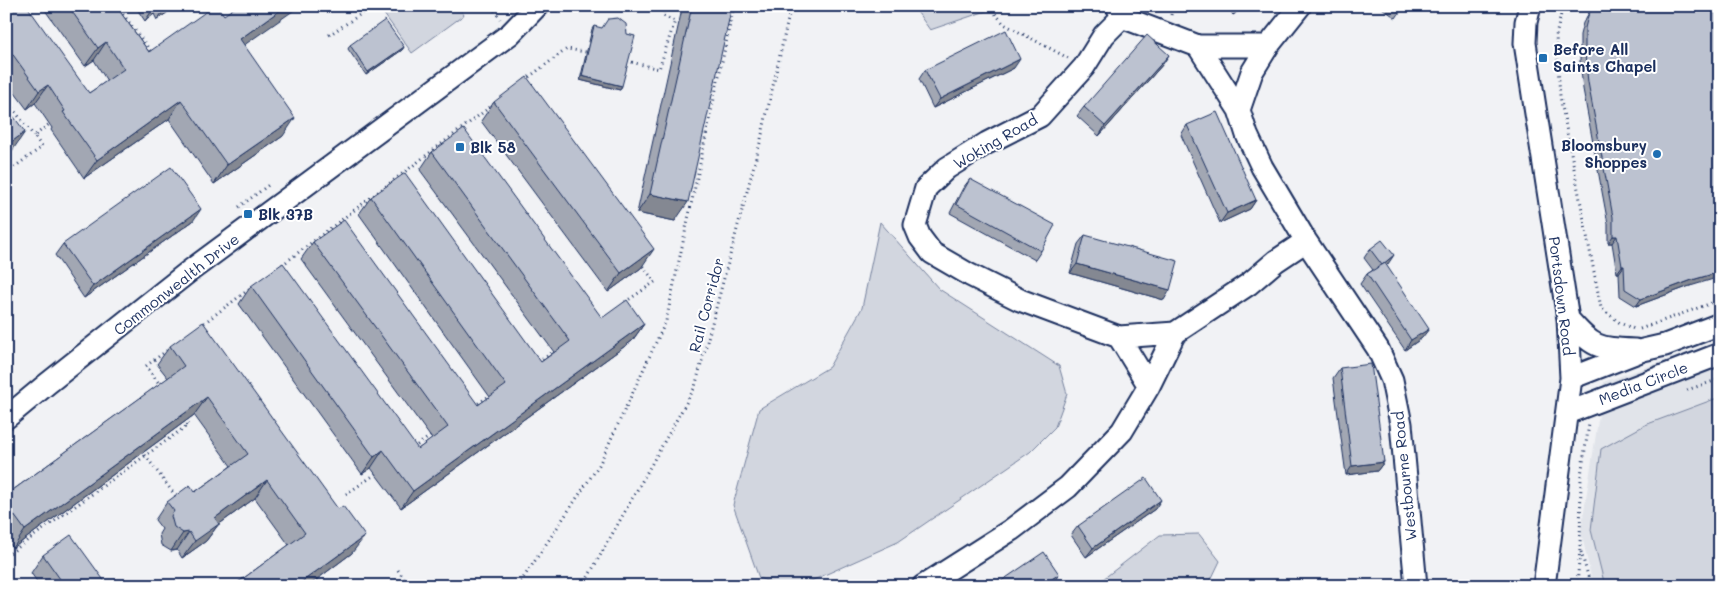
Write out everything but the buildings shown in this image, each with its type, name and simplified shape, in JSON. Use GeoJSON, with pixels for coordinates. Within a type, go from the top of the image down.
{"type":"FeatureCollection","features":[{"type":"Feature","properties":{"kind":"street","name":"Commonwealth Drive"},"geometry":{"type":"LineString","coordinates":[[6,418],[187,273],[510,34],[538,6]]}},
{"type":"Feature","properties":{"kind":"street"},"geometry":{"type":"LineString","coordinates":[[1239,110],[1252,72],[1268,46],[1300,6]]}},
{"type":"Feature","properties":{"kind":"street","name":"Portsdown Road"},"geometry":{"type":"LineString","coordinates":[[1530,6],[1526,22],[1525,42],[1568,319],[1571,378],[1544,586]]}},
{"type":"Feature","properties":{"kind":"street","name":"Woking Road"},"geometry":{"type":"LineString","coordinates":[[1175,333],[1118,337],[1020,300],[970,276],[932,253],[920,236],[916,225],[926,188],[947,168],[987,143],[1040,116],[1084,66],[1119,12],[1198,46],[1268,46]]}},
{"type":"Feature","properties":{"kind":"street"},"geometry":{"type":"LineString","coordinates":[[1198,46],[1239,110]]}},
{"type":"Feature","properties":{"kind":"street","name":"Westbourne Road"},"geometry":{"type":"LineString","coordinates":[[1239,110],[1247,135],[1262,167],[1306,241],[1378,349],[1392,380],[1401,424],[1416,586]]}},
{"type":"Feature","properties":{"kind":"street"},"geometry":{"type":"LineString","coordinates":[[923,586],[1011,530],[1068,487],[1122,431],[1149,386],[1175,333],[1249,284],[1276,261],[1306,241]]}},
{"type":"Feature","properties":{"kind":"street"},"geometry":{"type":"LineString","coordinates":[[1568,319],[1586,339],[1596,346],[1611,349],[1643,350]]}},
{"type":"Feature","properties":{"kind":"street","name":"Media Circle"},"geometry":{"type":"LineString","coordinates":[[1571,378],[1643,350],[1665,345],[1720,324]]}},
{"type":"Feature","properties":{"kind":"street"},"geometry":{"type":"LineString","coordinates":[[1118,337],[1149,386]]}},
{"type":"Feature","properties":{"kind":"street","name":"Media Circle"},"geometry":{"type":"LineString","coordinates":[[1567,413],[1720,354]]}},
{"type":"Feature","properties":{"kind":"path"},"geometry":{"type":"LineString","coordinates":[[118,6],[152,53]]}},
{"type":"Feature","properties":{"kind":"path"},"geometry":{"type":"LineString","coordinates":[[329,35],[373,6]]}},
{"type":"Feature","properties":{"kind":"path"},"geometry":{"type":"LineString","coordinates":[[627,62],[659,69],[675,21],[663,16],[665,6]]}},
{"type":"Feature","properties":{"kind":"path"},"geometry":{"type":"LineString","coordinates":[[518,586],[599,465],[666,322],[734,6]]}},
{"type":"Feature","properties":{"kind":"path","name":"Rail Corridor"},"geometry":{"type":"LineString","coordinates":[[583,586],[695,387],[761,139],[791,6]]}},
{"type":"Feature","properties":{"kind":"path"},"geometry":{"type":"LineString","coordinates":[[989,6],[1004,24],[1084,66]]}},
{"type":"Feature","properties":{"kind":"path"},"geometry":{"type":"LineString","coordinates":[[1565,6],[1561,14],[1556,36],[1560,96],[1601,308],[1620,323],[1636,330],[1720,300]]}},
{"type":"Feature","properties":{"kind":"path"},"geometry":{"type":"LineString","coordinates":[[144,58],[159,48]]}},
{"type":"Feature","properties":{"kind":"path"},"geometry":{"type":"LineString","coordinates":[[522,83],[567,49],[586,52]]}},
{"type":"Feature","properties":{"kind":"path"},"geometry":{"type":"LineString","coordinates":[[6,100],[42,147],[6,173]]}},
{"type":"Feature","properties":{"kind":"path"},"geometry":{"type":"LineString","coordinates":[[279,267],[499,100]]}},
{"type":"Feature","properties":{"kind":"path"},"geometry":{"type":"LineString","coordinates":[[34,136],[57,119]]}},
{"type":"Feature","properties":{"kind":"path"},"geometry":{"type":"LineString","coordinates":[[622,304],[655,282],[637,258]]}},
{"type":"Feature","properties":{"kind":"path"},"geometry":{"type":"LineString","coordinates":[[193,332],[256,285]]}},
{"type":"Feature","properties":{"kind":"path"},"geometry":{"type":"LineString","coordinates":[[162,388],[146,366],[170,349]]}},
{"type":"Feature","properties":{"kind":"path"},"geometry":{"type":"LineString","coordinates":[[533,366],[557,349]]}},
{"type":"Feature","properties":{"kind":"path"},"geometry":{"type":"LineString","coordinates":[[468,410],[492,394]]}},
{"type":"Feature","properties":{"kind":"path"},"geometry":{"type":"LineString","coordinates":[[6,556],[188,425],[183,418]]}},
{"type":"Feature","properties":{"kind":"path"},"geometry":{"type":"LineString","coordinates":[[1577,586],[1580,549],[1581,475],[1589,424]]}},
{"type":"Feature","properties":{"kind":"path"},"geometry":{"type":"LineString","coordinates":[[411,449],[436,433]]}},
{"type":"Feature","properties":{"kind":"path"},"geometry":{"type":"LineString","coordinates":[[146,455],[182,504]]}},
{"type":"Feature","properties":{"kind":"path"},"geometry":{"type":"LineString","coordinates":[[346,494],[387,466]]}},
{"type":"Feature","properties":{"kind":"path"},"geometry":{"type":"LineString","coordinates":[[1580,549],[1591,586]]}},
{"type":"Feature","properties":{"kind":"path"},"geometry":{"type":"LineString","coordinates":[[398,570],[409,586]]}},
{"type":"Feature","properties":{"kind":"shaded area"},"geometry":{"type":"Polygon","coordinates":[[[395,6],[458,6],[464,15],[412,53],[384,14],[395,6]]]}},
{"type":"Feature","properties":{"kind":"shaded area"},"geometry":{"type":"Polygon","coordinates":[[[913,6],[1001,6],[930,30],[913,6]]]}},
{"type":"Feature","properties":{"kind":"shaded area"},"geometry":{"type":"Polygon","coordinates":[[[880,222],[939,289],[1059,366],[1067,394],[1055,427],[1030,452],[898,542],[800,586],[779,586],[759,578],[733,505],[759,409],[829,367],[862,308],[880,222]]]}},
{"type":"Feature","properties":{"kind":"shaded area"},"geometry":{"type":"Polygon","coordinates":[[[1720,341],[1720,586],[1593,586],[1581,531],[1604,382],[1720,341]]]}},
{"type":"Feature","properties":{"kind":"shaded area"},"geometry":{"type":"Polygon","coordinates":[[[1720,397],[1720,586],[1605,586],[1591,530],[1601,449],[1645,425],[1720,397]]]}},
{"type":"Feature","properties":{"kind":"shaded area"},"geometry":{"type":"Polygon","coordinates":[[[1199,534],[1220,561],[1208,586],[1094,586],[1160,535],[1199,534]]]}},
{"type":"Feature","properties":{"kind":"place","name":"Before All Saints Chapel"},"geometry":{"type":"Point","coordinates":[1543,58]}},
{"type":"Feature","properties":{"kind":"place","name":"Blk 58"},"geometry":{"type":"Point","coordinates":[460,147]}},
{"type":"Feature","properties":{"kind":"place","name":"Bloomsbury Shoppes"},"geometry":{"type":"Point","coordinates":[1657,154]}},
{"type":"Feature","properties":{"kind":"place","name":"Blk 37B"},"geometry":{"type":"Point","coordinates":[248,214]}}]}
